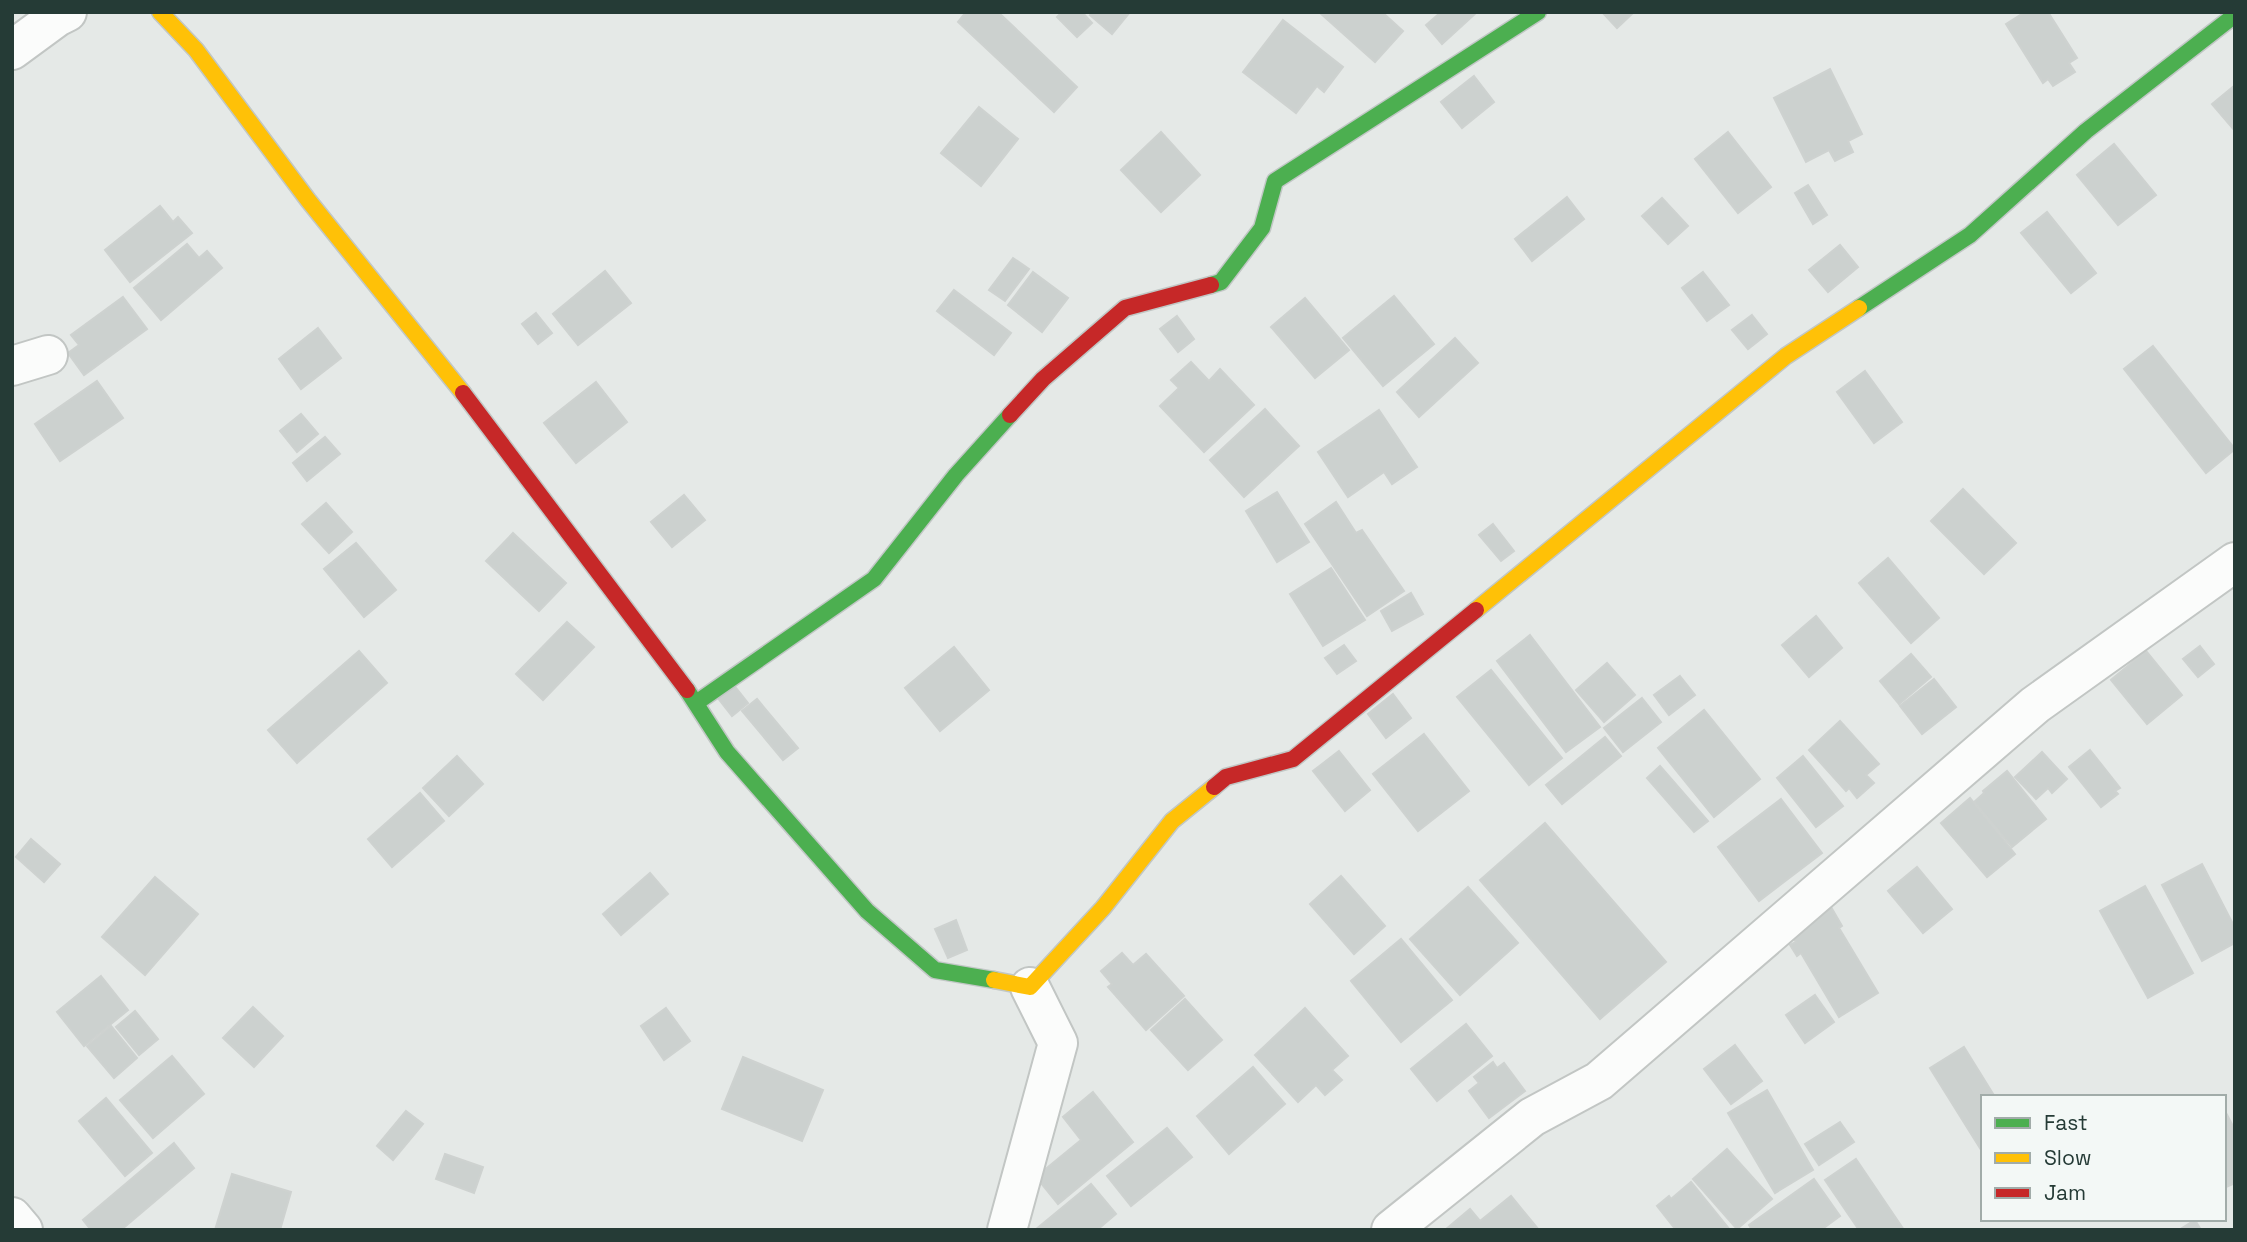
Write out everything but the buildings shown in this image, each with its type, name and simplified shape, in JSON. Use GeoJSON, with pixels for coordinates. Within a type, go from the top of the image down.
{"type":"FeatureCollection","features":[{"type":"Feature","properties":{"kind":"street"},"geometry":{"type":"LineString","coordinates":[[12,50],[68,12]]}},
{"type":"Feature","properties":{"kind":"street"},"geometry":{"type":"LineString","coordinates":[[160,12],[196,50],[308,200],[459,388],[696,703],[727,752],[867,911],[935,971],[1030,987]]}},
{"type":"Feature","properties":{"kind":"street"},"geometry":{"type":"LineString","coordinates":[[696,703],[874,579],[956,475],[1043,379],[1125,308],[1221,282],[1262,228],[1275,181],[1538,12]]}},
{"type":"Feature","properties":{"kind":"street"},"geometry":{"type":"LineString","coordinates":[[1030,987],[1103,908],[1172,821],[1226,777],[1293,759],[1776,364],[1970,235],[2086,131],[2235,15]]}},
{"type":"Feature","properties":{"kind":"street"},"geometry":{"type":"LineString","coordinates":[[1391,1230],[1532,1117],[1599,1081],[2035,705],[2235,562]]}},
{"type":"Feature","properties":{"kind":"street"},"geometry":{"type":"LineString","coordinates":[[1007,1230],[1058,1043],[1030,987]]}},
{"type":"Feature","properties":{"kind":"street"},"geometry":{"type":"LineString","coordinates":[[12,1217],[23,1230]]}},
{"type":"Feature","properties":{"kind":"traffic: fast"},"geometry":{"type":"LineString","coordinates":[[1211,285],[1221,282],[1262,228],[1275,181],[1538,12]]}},
{"type":"Feature","properties":{"kind":"traffic: fast"},"geometry":{"type":"LineString","coordinates":[[1859,308],[1970,235],[2086,131],[2235,15]]}},
{"type":"Feature","properties":{"kind":"traffic: fast"},"geometry":{"type":"LineString","coordinates":[[696,703],[874,579],[956,475],[1010,415]]}},
{"type":"Feature","properties":{"kind":"traffic: fast"},"geometry":{"type":"LineString","coordinates":[[687,690],[727,752],[867,911],[935,970],[994,980]]}},
{"type":"Feature","properties":{"kind":"traffic: slow"},"geometry":{"type":"LineString","coordinates":[[160,12],[196,50],[308,200],[463,393]]}},
{"type":"Feature","properties":{"kind":"traffic: slow"},"geometry":{"type":"LineString","coordinates":[[1476,610],[1786,356],[1859,308]]}},
{"type":"Feature","properties":{"kind":"traffic: slow"},"geometry":{"type":"LineString","coordinates":[[994,980],[1030,987],[1103,908],[1172,821],[1214,787]]}},
{"type":"Feature","properties":{"kind":"traffic: jam"},"geometry":{"type":"LineString","coordinates":[[1010,415],[1043,379],[1125,308],[1211,285]]}},
{"type":"Feature","properties":{"kind":"traffic: jam"},"geometry":{"type":"LineString","coordinates":[[463,393],[687,690]]}},
{"type":"Feature","properties":{"kind":"traffic: jam"},"geometry":{"type":"LineString","coordinates":[[1214,787],[1226,777],[1293,759],[1476,610]]}}]}
